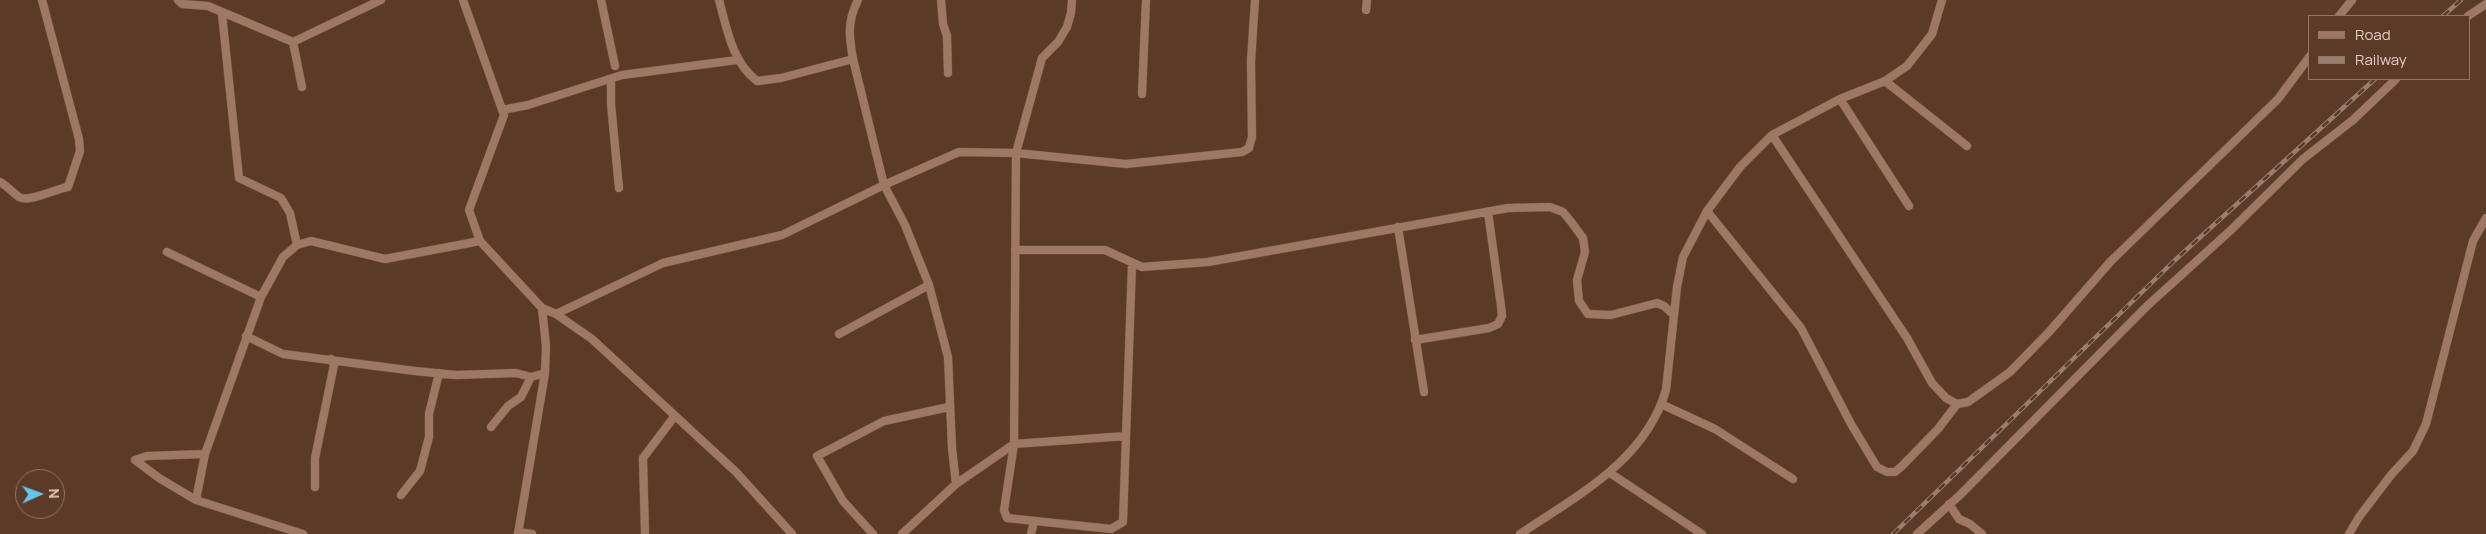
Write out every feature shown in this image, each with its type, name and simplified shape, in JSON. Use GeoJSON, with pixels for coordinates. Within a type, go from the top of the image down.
{"type":"FeatureCollection","features":[{"type":"Feature","properties":{"kind":"street"},"geometry":{"type":"LineString","coordinates":[[0,182],[20,198],[34,199],[50,190],[68,187],[80,151],[79,139],[42,0]]}},
{"type":"Feature","properties":{"kind":"street"},"geometry":{"type":"LineString","coordinates":[[178,0],[182,4],[208,6],[222,14],[237,18],[293,42],[381,0]]}},
{"type":"Feature","properties":{"kind":"street"},"geometry":{"type":"LineString","coordinates":[[463,0],[504,116],[468,210],[480,241],[542,308],[556,314],[592,339],[674,417],[736,472],[792,534]]}},
{"type":"Feature","properties":{"kind":"street"},"geometry":{"type":"LineString","coordinates":[[601,0],[615,66]]}},
{"type":"Feature","properties":{"kind":"street"},"geometry":{"type":"LineString","coordinates":[[719,0],[737,60],[746,73],[757,81],[781,78],[853,59]]}},
{"type":"Feature","properties":{"kind":"street"},"geometry":{"type":"LineString","coordinates":[[858,0],[850,15],[849,34],[853,59],[884,185],[905,225],[929,284],[948,357],[949,407],[956,484]]}},
{"type":"Feature","properties":{"kind":"street"},"geometry":{"type":"LineString","coordinates":[[941,0],[943,24],[947,36],[948,73]]}},
{"type":"Feature","properties":{"kind":"street"},"geometry":{"type":"LineString","coordinates":[[1072,0],[1071,13],[1066,27],[1058,42],[1042,58],[1016,153],[1014,444],[1004,510],[1007,518],[1111,529],[1123,522],[1132,264]]}},
{"type":"Feature","properties":{"kind":"street"},"geometry":{"type":"LineString","coordinates":[[1142,94],[1146,0]]}},
{"type":"Feature","properties":{"kind":"street"},"geometry":{"type":"LineString","coordinates":[[556,314],[663,263],[782,235],[884,185],[959,152],[1016,153],[1126,164],[1242,152],[1249,148],[1252,137],[1251,61],[1255,0]]}},
{"type":"Feature","properties":{"kind":"street"},"geometry":{"type":"LineString","coordinates":[[1366,10],[1367,0]]}},
{"type":"Feature","properties":{"kind":"street"},"geometry":{"type":"LineString","coordinates":[[1520,534],[1610,473],[1646,434],[1666,390],[1677,287],[1683,258],[1707,211],[1740,167],[1772,135],[1840,99],[1884,81],[1907,66],[1932,34],[1942,0]]}},
{"type":"Feature","properties":{"kind":"street"},"geometry":{"type":"LineString","coordinates":[[2340,15],[2352,0]]}},
{"type":"Feature","properties":{"kind":"street"},"geometry":{"type":"LineString","coordinates":[[2470,15],[2486,4]]}},
{"type":"Feature","properties":{"kind":"street"},"geometry":{"type":"LineString","coordinates":[[222,14],[239,178],[281,198],[290,212],[297,245]]}},
{"type":"Feature","properties":{"kind":"street"},"geometry":{"type":"LineString","coordinates":[[293,42],[302,87]]}},
{"type":"Feature","properties":{"kind":"street"},"geometry":{"type":"LineString","coordinates":[[1772,135],[1908,338],[1932,383],[1946,398],[1956,404],[1968,402],[1976,398],[2010,372],[2049,332],[2111,260],[2278,100],[2308,59]]}},
{"type":"Feature","properties":{"kind":"street"},"geometry":{"type":"LineString","coordinates":[[502,110],[528,105],[622,75],[737,60]]}},
{"type":"Feature","properties":{"kind":"street"},"geometry":{"type":"LineString","coordinates":[[611,80],[611,104],[619,188]]}},
{"type":"Feature","properties":{"kind":"street"},"geometry":{"type":"LineString","coordinates":[[1917,534],[2147,306],[2231,230],[2303,159],[2353,120],[2395,80]]}},
{"type":"Feature","properties":{"kind":"street"},"geometry":{"type":"LineString","coordinates":[[1884,81],[1967,146]]}},
{"type":"Feature","properties":{"kind":"street"},"geometry":{"type":"LineString","coordinates":[[1840,99],[1909,206]]}},
{"type":"Feature","properties":{"kind":"street"},"geometry":{"type":"LineString","coordinates":[[1015,250],[1093,249],[1114,253],[1132,264],[1142,267],[1208,262],[1508,208],[1550,207],[1563,212],[1583,238],[1585,252],[1577,280],[1578,301],[1588,314],[1611,315],[1657,303],[1664,306],[1674,315]]}},
{"type":"Feature","properties":{"kind":"street"},"geometry":{"type":"LineString","coordinates":[[1707,211],[1802,328],[1855,431],[1877,467],[1887,472],[1895,472],[1938,429],[1956,404]]}},
{"type":"Feature","properties":{"kind":"street"},"geometry":{"type":"LineString","coordinates":[[1416,340],[1490,328],[1498,324],[1502,316],[1502,306],[1488,212]]}},
{"type":"Feature","properties":{"kind":"street"},"geometry":{"type":"LineString","coordinates":[[2349,534],[2359,517],[2413,451],[2426,424],[2473,241],[2486,218]]}},
{"type":"Feature","properties":{"kind":"street"},"geometry":{"type":"LineString","coordinates":[[1398,228],[1424,392]]}},
{"type":"Feature","properties":{"kind":"street"},"geometry":{"type":"LineString","coordinates":[[196,500],[205,454],[260,297],[284,257],[297,245],[312,241],[385,259],[480,241]]}},
{"type":"Feature","properties":{"kind":"street"},"geometry":{"type":"LineString","coordinates":[[166,252],[260,297]]}},
{"type":"Feature","properties":{"kind":"street"},"geometry":{"type":"LineString","coordinates":[[839,334],[929,284]]}},
{"type":"Feature","properties":{"kind":"street"},"geometry":{"type":"LineString","coordinates":[[532,534],[518,533],[545,373],[546,346],[542,308]]}},
{"type":"Feature","properties":{"kind":"street"},"geometry":{"type":"LineString","coordinates":[[246,336],[283,354],[456,375],[516,374],[531,377],[545,373]]}},
{"type":"Feature","properties":{"kind":"street"},"geometry":{"type":"LineString","coordinates":[[315,487],[315,458],[334,365],[331,359]]}},
{"type":"Feature","properties":{"kind":"street"},"geometry":{"type":"LineString","coordinates":[[401,495],[420,471],[429,437],[429,414],[439,373]]}},
{"type":"Feature","properties":{"kind":"street"},"geometry":{"type":"LineString","coordinates":[[491,427],[508,406],[521,397],[531,377]]}},
{"type":"Feature","properties":{"kind":"street"},"geometry":{"type":"LineString","coordinates":[[1661,404],[1715,429],[1793,479]]}},
{"type":"Feature","properties":{"kind":"street"},"geometry":{"type":"LineString","coordinates":[[873,534],[843,501],[817,456],[884,421],[949,407]]}},
{"type":"Feature","properties":{"kind":"street"},"geometry":{"type":"LineString","coordinates":[[645,534],[643,458],[674,417]]}},
{"type":"Feature","properties":{"kind":"street"},"geometry":{"type":"LineString","coordinates":[[902,534],[956,484],[1014,444],[1126,436]]}},
{"type":"Feature","properties":{"kind":"street"},"geometry":{"type":"LineString","coordinates":[[205,454],[147,456],[135,460],[159,478],[196,500],[303,534]]}},
{"type":"Feature","properties":{"kind":"street"},"geometry":{"type":"LineString","coordinates":[[1610,473],[1702,534]]}},
{"type":"Feature","properties":{"kind":"street"},"geometry":{"type":"LineString","coordinates":[[1949,504],[1959,519],[1970,524],[1982,534]]}},
{"type":"Feature","properties":{"kind":"street"},"geometry":{"type":"LineString","coordinates":[[1031,534],[1034,522]]}},
{"type":"Feature","properties":{"kind":"railway"},"geometry":{"type":"LineString","coordinates":[[2444,15],[2461,0]]}},
{"type":"Feature","properties":{"kind":"railway"},"geometry":{"type":"LineString","coordinates":[[1893,534],[2174,261],[2374,80]]}}]}
